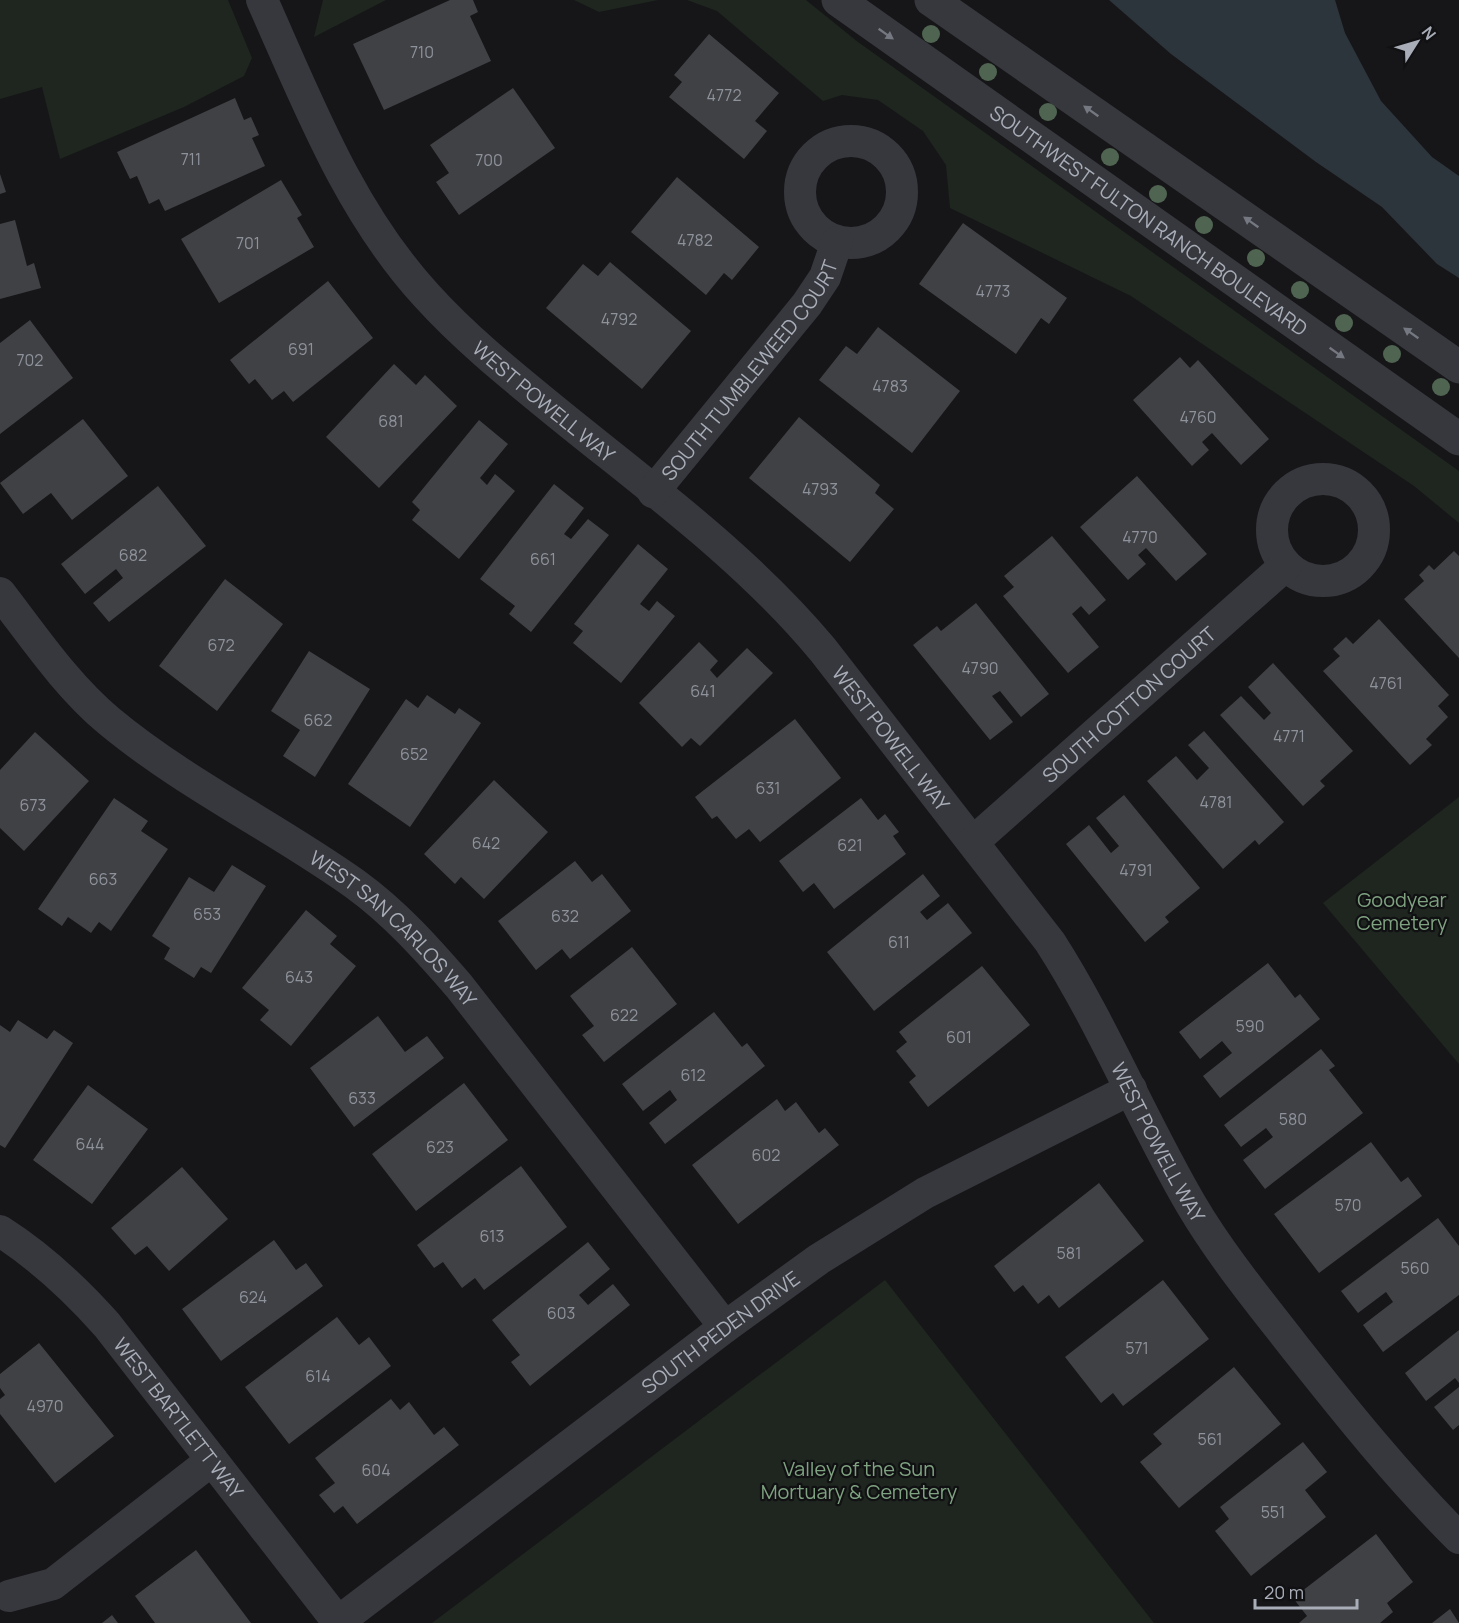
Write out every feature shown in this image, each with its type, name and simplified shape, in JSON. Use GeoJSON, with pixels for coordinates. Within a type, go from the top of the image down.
{"type":"FeatureCollection","features":[{"type":"Feature","properties":{"kind":"street","name":"WEST POWELL WAY"},"geometry":{"type":"LineString","coordinates":[[263,0],[342,176],[367,218],[395,258],[426,296],[497,364],[726,551],[794,615],[1023,905],[1068,970],[1192,1206],[1229,1262],[1339,1403],[1422,1501],[1459,1538]]}},
{"type":"Feature","properties":{"kind":"street","name":"SOUTHWEST FULTON RANCH BOULEVARD"},"geometry":{"type":"LineString","coordinates":[[838,0],[1459,439]]}},
{"type":"Feature","properties":{"kind":"street"},"geometry":{"type":"LineString","coordinates":[[931,0],[1459,367]]}},
{"type":"Feature","properties":{"kind":"street","name":"SOUTH TUMBLEWEED COURT"},"geometry":{"type":"LineString","coordinates":[[653,492],[807,304],[825,277],[837,242]]}},
{"type":"Feature","properties":{"kind":"street","name":"SOUTH COTTON COURT"},"geometry":{"type":"LineString","coordinates":[[973,842],[1286,565]]}},
{"type":"Feature","properties":{"kind":"street","name":"WEST SAN CARLOS WAY"},"geometry":{"type":"LineString","coordinates":[[0,593],[79,692],[108,720],[174,769],[357,885],[394,916],[428,950],[459,986],[725,1327]]}},
{"type":"Feature","properties":{"kind":"street","name":"SOUTH PEDEN DRIVE"},"geometry":{"type":"LineString","coordinates":[[339,1622],[725,1327],[819,1259],[925,1193],[1131,1089]]}},
{"type":"Feature","properties":{"kind":"street","name":"WEST BARTLETT WAY"},"geometry":{"type":"LineString","coordinates":[[0,1231],[33,1254],[84,1299],[339,1622]]}},
{"type":"Feature","properties":{"kind":"street"},"geometry":{"type":"LineString","coordinates":[[6,1599],[53,1584],[212,1460]]}},
{"type":"Feature","properties":{"kind":"green space"},"geometry":{"type":"Polygon","coordinates":[[[0,0],[228,0],[252,58],[244,76],[184,107],[60,159],[42,87],[0,99],[0,0]]]}},
{"type":"Feature","properties":{"kind":"green space"},"geometry":{"type":"Polygon","coordinates":[[[323,0],[386,0],[314,37],[323,0]]]}},
{"type":"Feature","properties":{"kind":"green space"},"geometry":{"type":"Polygon","coordinates":[[[574,0],[658,0],[599,12],[574,0]]]}},
{"type":"Feature","properties":{"kind":"green space"},"geometry":{"type":"Polygon","coordinates":[[[687,0],[806,0],[858,42],[1459,471],[1459,523],[1414,486],[1131,296],[950,208],[946,165],[923,131],[878,100],[842,95],[823,101],[717,11],[687,0]]]}},
{"type":"Feature","properties":{"kind":"green space","name":"Goodyear Cemetery"},"geometry":{"type":"Polygon","coordinates":[[[1459,797],[1459,1064],[1323,903],[1459,797]]]}},
{"type":"Feature","properties":{"kind":"green space","name":"Valley of the Sun Mortuary & Cemetery"},"geometry":{"type":"Polygon","coordinates":[[[885,1280],[1154,1623],[432,1623],[885,1280]]]}},
{"type":"Feature","properties":{"kind":"shaded area"},"geometry":{"type":"Polygon","coordinates":[[[1109,0],[1335,0],[1345,33],[1381,101],[1432,157],[1459,176],[1459,278],[1437,264],[1382,207],[1316,162],[1171,54],[1109,0]]]}},
{"type":"Feature","properties":{"kind":"building"},"geometry":{"type":"Polygon","coordinates":[[[450,0],[473,0],[478,12],[470,16],[491,61],[384,110],[353,44],[450,0]]]}},
{"type":"Feature","properties":{"kind":"building"},"geometry":{"type":"Polygon","coordinates":[[[709,34],[779,93],[755,121],[767,131],[744,159],[669,97],[682,82],[674,75],[709,34]]]}},
{"type":"Feature","properties":{"kind":"building"},"geometry":{"type":"Polygon","coordinates":[[[513,88],[555,148],[459,215],[436,182],[449,173],[430,145],[513,88]]]}},
{"type":"Feature","properties":{"kind":"building"},"geometry":{"type":"Polygon","coordinates":[[[235,98],[244,120],[251,117],[259,135],[252,138],[265,166],[165,211],[159,199],[149,204],[137,176],[130,179],[117,152],[235,98]]]}},
{"type":"Feature","properties":{"kind":"building"},"geometry":{"type":"Polygon","coordinates":[[[0,174],[6,192],[0,194],[0,174]]]}},
{"type":"Feature","properties":{"kind":"building"},"geometry":{"type":"Polygon","coordinates":[[[677,177],[759,247],[732,280],[724,273],[706,295],[631,232],[677,177]]]}},
{"type":"Feature","properties":{"kind":"building"},"geometry":{"type":"Polygon","coordinates":[[[281,180],[302,215],[297,218],[314,247],[219,303],[181,239],[281,180]]]}},
{"type":"Feature","properties":{"kind":"building"},"geometry":{"type":"Polygon","coordinates":[[[15,220],[27,266],[34,263],[41,288],[0,299],[0,224],[15,220]]]}},
{"type":"Feature","properties":{"kind":"building"},"geometry":{"type":"Polygon","coordinates":[[[963,223],[1067,298],[1049,324],[1041,318],[1016,354],[919,284],[963,223]]]}},
{"type":"Feature","properties":{"kind":"building"},"geometry":{"type":"Polygon","coordinates":[[[610,262],[691,331],[642,389],[546,308],[583,264],[598,276],[610,262]]]}},
{"type":"Feature","properties":{"kind":"building"},"geometry":{"type":"Polygon","coordinates":[[[328,281],[373,338],[293,402],[284,391],[272,400],[255,379],[249,384],[230,360],[328,281]]]}},
{"type":"Feature","properties":{"kind":"building"},"geometry":{"type":"Polygon","coordinates":[[[30,320],[73,378],[0,434],[0,343],[30,320]]]}},
{"type":"Feature","properties":{"kind":"building"},"geometry":{"type":"Polygon","coordinates":[[[878,327],[960,391],[912,453],[819,380],[846,346],[857,354],[878,327]]]}},
{"type":"Feature","properties":{"kind":"building"},"geometry":{"type":"Polygon","coordinates":[[[1180,357],[1190,368],[1198,360],[1269,439],[1241,465],[1212,433],[1202,442],[1209,450],[1192,466],[1133,400],[1180,357]]]}},
{"type":"Feature","properties":{"kind":"building"},"geometry":{"type":"Polygon","coordinates":[[[394,364],[416,385],[425,375],[457,406],[379,488],[326,437],[394,364]]]}},
{"type":"Feature","properties":{"kind":"building"},"geometry":{"type":"Polygon","coordinates":[[[799,417],[880,485],[875,493],[894,509],[850,562],[749,478],[799,417]]]}},
{"type":"Feature","properties":{"kind":"building"},"geometry":{"type":"Polygon","coordinates":[[[83,419],[128,476],[72,520],[51,493],[23,514],[0,483],[83,419]]]}},
{"type":"Feature","properties":{"kind":"building"},"geometry":{"type":"Polygon","coordinates":[[[479,420],[508,444],[480,478],[487,485],[495,474],[515,491],[459,559],[412,520],[420,510],[412,502],[479,420]]]}},
{"type":"Feature","properties":{"kind":"building"},"geometry":{"type":"Polygon","coordinates":[[[1137,476],[1207,554],[1176,581],[1146,548],[1138,555],[1146,564],[1128,580],[1080,527],[1137,476]]]}},
{"type":"Feature","properties":{"kind":"building"},"geometry":{"type":"Polygon","coordinates":[[[554,484],[584,508],[564,534],[571,539],[588,519],[609,535],[531,632],[509,614],[515,606],[480,579],[554,484]]]}},
{"type":"Feature","properties":{"kind":"building"},"geometry":{"type":"Polygon","coordinates":[[[158,486],[206,546],[109,622],[93,603],[123,578],[116,569],[85,594],[61,564],[158,486]]]}},
{"type":"Feature","properties":{"kind":"building"},"geometry":{"type":"Polygon","coordinates":[[[1052,536],[1106,600],[1089,615],[1081,606],[1072,614],[1099,647],[1068,673],[1003,596],[1014,587],[1004,576],[1052,536]]]}},
{"type":"Feature","properties":{"kind":"building"},"geometry":{"type":"Polygon","coordinates":[[[638,544],[668,569],[640,604],[649,611],[657,601],[675,616],[621,683],[573,643],[583,631],[574,624],[638,544]]]}},
{"type":"Feature","properties":{"kind":"building"},"geometry":{"type":"Polygon","coordinates":[[[1454,551],[1459,556],[1459,658],[1404,599],[1424,581],[1419,575],[1429,565],[1434,570],[1454,551]]]}},
{"type":"Feature","properties":{"kind":"building"},"geometry":{"type":"Polygon","coordinates":[[[225,579],[283,624],[217,711],[159,666],[225,579]]]}},
{"type":"Feature","properties":{"kind":"building"},"geometry":{"type":"Polygon","coordinates":[[[976,603],[1049,694],[1021,717],[1000,691],[992,696],[1013,722],[990,740],[913,645],[937,626],[941,631],[976,603]]]}},
{"type":"Feature","properties":{"kind":"building"},"geometry":{"type":"Polygon","coordinates":[[[1379,619],[1449,695],[1438,706],[1448,717],[1426,739],[1432,745],[1410,765],[1323,671],[1340,656],[1333,649],[1346,637],[1353,644],[1379,619]]]}},
{"type":"Feature","properties":{"kind":"building"},"geometry":{"type":"Polygon","coordinates":[[[699,642],[718,661],[710,670],[717,678],[747,648],[773,673],[700,746],[691,738],[682,747],[639,703],[699,642]]]}},
{"type":"Feature","properties":{"kind":"building"},"geometry":{"type":"Polygon","coordinates":[[[309,651],[370,689],[315,777],[283,756],[300,730],[271,711],[309,651]]]}},
{"type":"Feature","properties":{"kind":"building"},"geometry":{"type":"Polygon","coordinates":[[[1273,663],[1353,751],[1320,781],[1325,786],[1303,806],[1220,715],[1241,696],[1264,720],[1271,713],[1248,687],[1273,663]]]}},
{"type":"Feature","properties":{"kind":"building"},"geometry":{"type":"Polygon","coordinates":[[[427,695],[455,714],[459,708],[481,723],[410,827],[348,784],[406,699],[418,708],[427,695]]]}},
{"type":"Feature","properties":{"kind":"building"},"geometry":{"type":"Polygon","coordinates":[[[795,719],[841,778],[760,842],[749,829],[736,839],[717,816],[712,819],[695,797],[795,719]]]}},
{"type":"Feature","properties":{"kind":"building"},"geometry":{"type":"Polygon","coordinates":[[[1204,731],[1284,822],[1259,845],[1255,840],[1223,869],[1147,781],[1176,756],[1197,780],[1209,768],[1188,745],[1204,731]]]}},
{"type":"Feature","properties":{"kind":"building"},"geometry":{"type":"Polygon","coordinates":[[[35,732],[89,781],[24,851],[0,828],[0,770],[35,732]]]}},
{"type":"Feature","properties":{"kind":"building"},"geometry":{"type":"Polygon","coordinates":[[[494,780],[548,832],[484,899],[461,877],[455,884],[424,854],[494,780]]]}},
{"type":"Feature","properties":{"kind":"building"},"geometry":{"type":"Polygon","coordinates":[[[1124,795],[1200,888],[1165,917],[1169,922],[1145,942],[1066,844],[1089,825],[1111,853],[1119,846],[1096,818],[1124,795]]]}},
{"type":"Feature","properties":{"kind":"building"},"geometry":{"type":"Polygon","coordinates":[[[114,798],[148,821],[141,831],[168,849],[111,931],[99,922],[91,933],[68,917],[62,926],[38,909],[114,798]]]}},
{"type":"Feature","properties":{"kind":"building"},"geometry":{"type":"Polygon","coordinates":[[[861,798],[878,820],[885,814],[899,832],[893,836],[906,854],[834,909],[814,883],[803,892],[779,861],[861,798]]]}},
{"type":"Feature","properties":{"kind":"building"},"geometry":{"type":"Polygon","coordinates":[[[575,861],[592,882],[602,874],[631,911],[570,959],[562,949],[536,970],[498,921],[575,861]]]}},
{"type":"Feature","properties":{"kind":"building"},"geometry":{"type":"Polygon","coordinates":[[[232,865],[266,886],[211,973],[201,967],[194,978],[164,959],[170,948],[152,936],[189,877],[214,892],[232,865]]]}},
{"type":"Feature","properties":{"kind":"building"},"geometry":{"type":"Polygon","coordinates":[[[923,874],[940,896],[920,912],[927,920],[948,903],[972,933],[874,1011],[827,952],[923,874]]]}},
{"type":"Feature","properties":{"kind":"building"},"geometry":{"type":"Polygon","coordinates":[[[306,910],[337,936],[330,944],[356,966],[291,1046],[260,1020],[269,1010],[242,988],[306,910]]]}},
{"type":"Feature","properties":{"kind":"building"},"geometry":{"type":"Polygon","coordinates":[[[632,947],[677,1004],[604,1062],[582,1035],[594,1026],[570,996],[632,947]]]}},
{"type":"Feature","properties":{"kind":"building"},"geometry":{"type":"Polygon","coordinates":[[[1268,963],[1295,998],[1300,994],[1320,1019],[1220,1098],[1203,1076],[1232,1053],[1222,1041],[1200,1059],[1179,1032],[1268,963]]]}},
{"type":"Feature","properties":{"kind":"building"},"geometry":{"type":"Polygon","coordinates":[[[982,966],[1030,1025],[928,1107],[909,1082],[916,1076],[896,1051],[907,1042],[899,1032],[982,966]]]}},
{"type":"Feature","properties":{"kind":"building"},"geometry":{"type":"Polygon","coordinates":[[[714,1012],[742,1047],[747,1043],[765,1066],[665,1144],[649,1123],[677,1100],[670,1090],[643,1111],[622,1084],[714,1012]]]}},
{"type":"Feature","properties":{"kind":"building"},"geometry":{"type":"Polygon","coordinates":[[[378,1016],[405,1052],[427,1036],[444,1058],[354,1127],[310,1068],[378,1016]]]}},
{"type":"Feature","properties":{"kind":"building"},"geometry":{"type":"Polygon","coordinates":[[[18,1020],[47,1039],[54,1030],[73,1043],[5,1148],[0,1145],[0,1025],[10,1032],[18,1020]]]}},
{"type":"Feature","properties":{"kind":"building"},"geometry":{"type":"Polygon","coordinates":[[[1321,1049],[1335,1066],[1329,1070],[1363,1113],[1265,1189],[1243,1160],[1273,1137],[1266,1128],[1241,1147],[1224,1125],[1321,1049]]]}},
{"type":"Feature","properties":{"kind":"building"},"geometry":{"type":"Polygon","coordinates":[[[464,1083],[508,1140],[416,1211],[372,1154],[464,1083]]]}},
{"type":"Feature","properties":{"kind":"building"},"geometry":{"type":"Polygon","coordinates":[[[88,1085],[148,1129],[92,1204],[33,1160],[88,1085]]]}},
{"type":"Feature","properties":{"kind":"building"},"geometry":{"type":"Polygon","coordinates":[[[777,1099],[785,1111],[796,1102],[819,1133],[825,1128],[839,1145],[738,1224],[692,1165],[777,1099]]]}},
{"type":"Feature","properties":{"kind":"building"},"geometry":{"type":"Polygon","coordinates":[[[1371,1142],[1401,1182],[1408,1177],[1422,1196],[1319,1273],[1274,1214],[1371,1142]]]}},
{"type":"Feature","properties":{"kind":"building"},"geometry":{"type":"Polygon","coordinates":[[[521,1166],[567,1227],[484,1290],[475,1278],[462,1288],[443,1262],[434,1268],[417,1245],[521,1166]]]}},
{"type":"Feature","properties":{"kind":"building"},"geometry":{"type":"Polygon","coordinates":[[[182,1167],[228,1219],[169,1271],[147,1246],[135,1255],[111,1228],[182,1167]]]}},
{"type":"Feature","properties":{"kind":"building"},"geometry":{"type":"Polygon","coordinates":[[[1099,1183],[1144,1241],[1059,1308],[1049,1295],[1038,1304],[1023,1285],[1014,1292],[994,1266],[1099,1183]]]}},
{"type":"Feature","properties":{"kind":"building"},"geometry":{"type":"Polygon","coordinates":[[[1438,1218],[1459,1246],[1459,1295],[1383,1352],[1363,1325],[1393,1302],[1386,1292],[1358,1313],[1341,1291],[1438,1218]]]}},
{"type":"Feature","properties":{"kind":"building"},"geometry":{"type":"Polygon","coordinates":[[[274,1240],[296,1270],[306,1263],[323,1286],[221,1361],[182,1309],[274,1240]]]}},
{"type":"Feature","properties":{"kind":"building"},"geometry":{"type":"Polygon","coordinates":[[[588,1242],[610,1269],[579,1295],[588,1305],[613,1284],[630,1305],[530,1386],[511,1362],[520,1355],[492,1320],[588,1242]]]}},
{"type":"Feature","properties":{"kind":"building"},"geometry":{"type":"Polygon","coordinates":[[[1163,1280],[1209,1339],[1123,1406],[1113,1393],[1101,1403],[1065,1357],[1163,1280]]]}},
{"type":"Feature","properties":{"kind":"building"},"geometry":{"type":"Polygon","coordinates":[[[337,1317],[359,1345],[369,1337],[391,1366],[289,1444],[245,1387],[337,1317]]]}},
{"type":"Feature","properties":{"kind":"building"},"geometry":{"type":"Polygon","coordinates":[[[1459,1330],[1459,1383],[1455,1378],[1426,1401],[1405,1373],[1459,1330]]]}},
{"type":"Feature","properties":{"kind":"building"},"geometry":{"type":"Polygon","coordinates":[[[39,1343],[114,1436],[55,1483],[0,1414],[0,1399],[5,1395],[0,1388],[0,1374],[39,1343]]]}},
{"type":"Feature","properties":{"kind":"building"},"geometry":{"type":"Polygon","coordinates":[[[1234,1367],[1281,1424],[1179,1508],[1140,1462],[1162,1444],[1153,1434],[1234,1367]]]}},
{"type":"Feature","properties":{"kind":"building"},"geometry":{"type":"Polygon","coordinates":[[[1459,1387],[1459,1425],[1453,1430],[1434,1407],[1459,1387]]]}},
{"type":"Feature","properties":{"kind":"building"},"geometry":{"type":"Polygon","coordinates":[[[391,1399],[400,1410],[409,1402],[434,1435],[444,1427],[459,1445],[357,1524],[343,1506],[334,1513],[319,1495],[335,1483],[315,1458],[391,1399]]]}},
{"type":"Feature","properties":{"kind":"building"},"geometry":{"type":"Polygon","coordinates":[[[1303,1442],[1327,1472],[1305,1490],[1326,1517],[1251,1576],[1215,1531],[1229,1519],[1220,1507],[1303,1442]]]}},
{"type":"Feature","properties":{"kind":"building"},"geometry":{"type":"Polygon","coordinates":[[[1376,1534],[1413,1582],[1387,1603],[1393,1612],[1380,1623],[1299,1623],[1307,1616],[1293,1598],[1376,1534]]]}},
{"type":"Feature","properties":{"kind":"building"},"geometry":{"type":"Polygon","coordinates":[[[196,1550],[251,1623],[155,1623],[135,1596],[196,1550]]]}},
{"type":"Feature","properties":{"kind":"building"},"geometry":{"type":"Polygon","coordinates":[[[1450,1609],[1459,1623],[1432,1623],[1450,1609]]]}},
{"type":"Feature","properties":{"kind":"building"},"geometry":{"type":"Polygon","coordinates":[[[112,1615],[118,1623],[102,1623],[112,1615]]]}}]}
